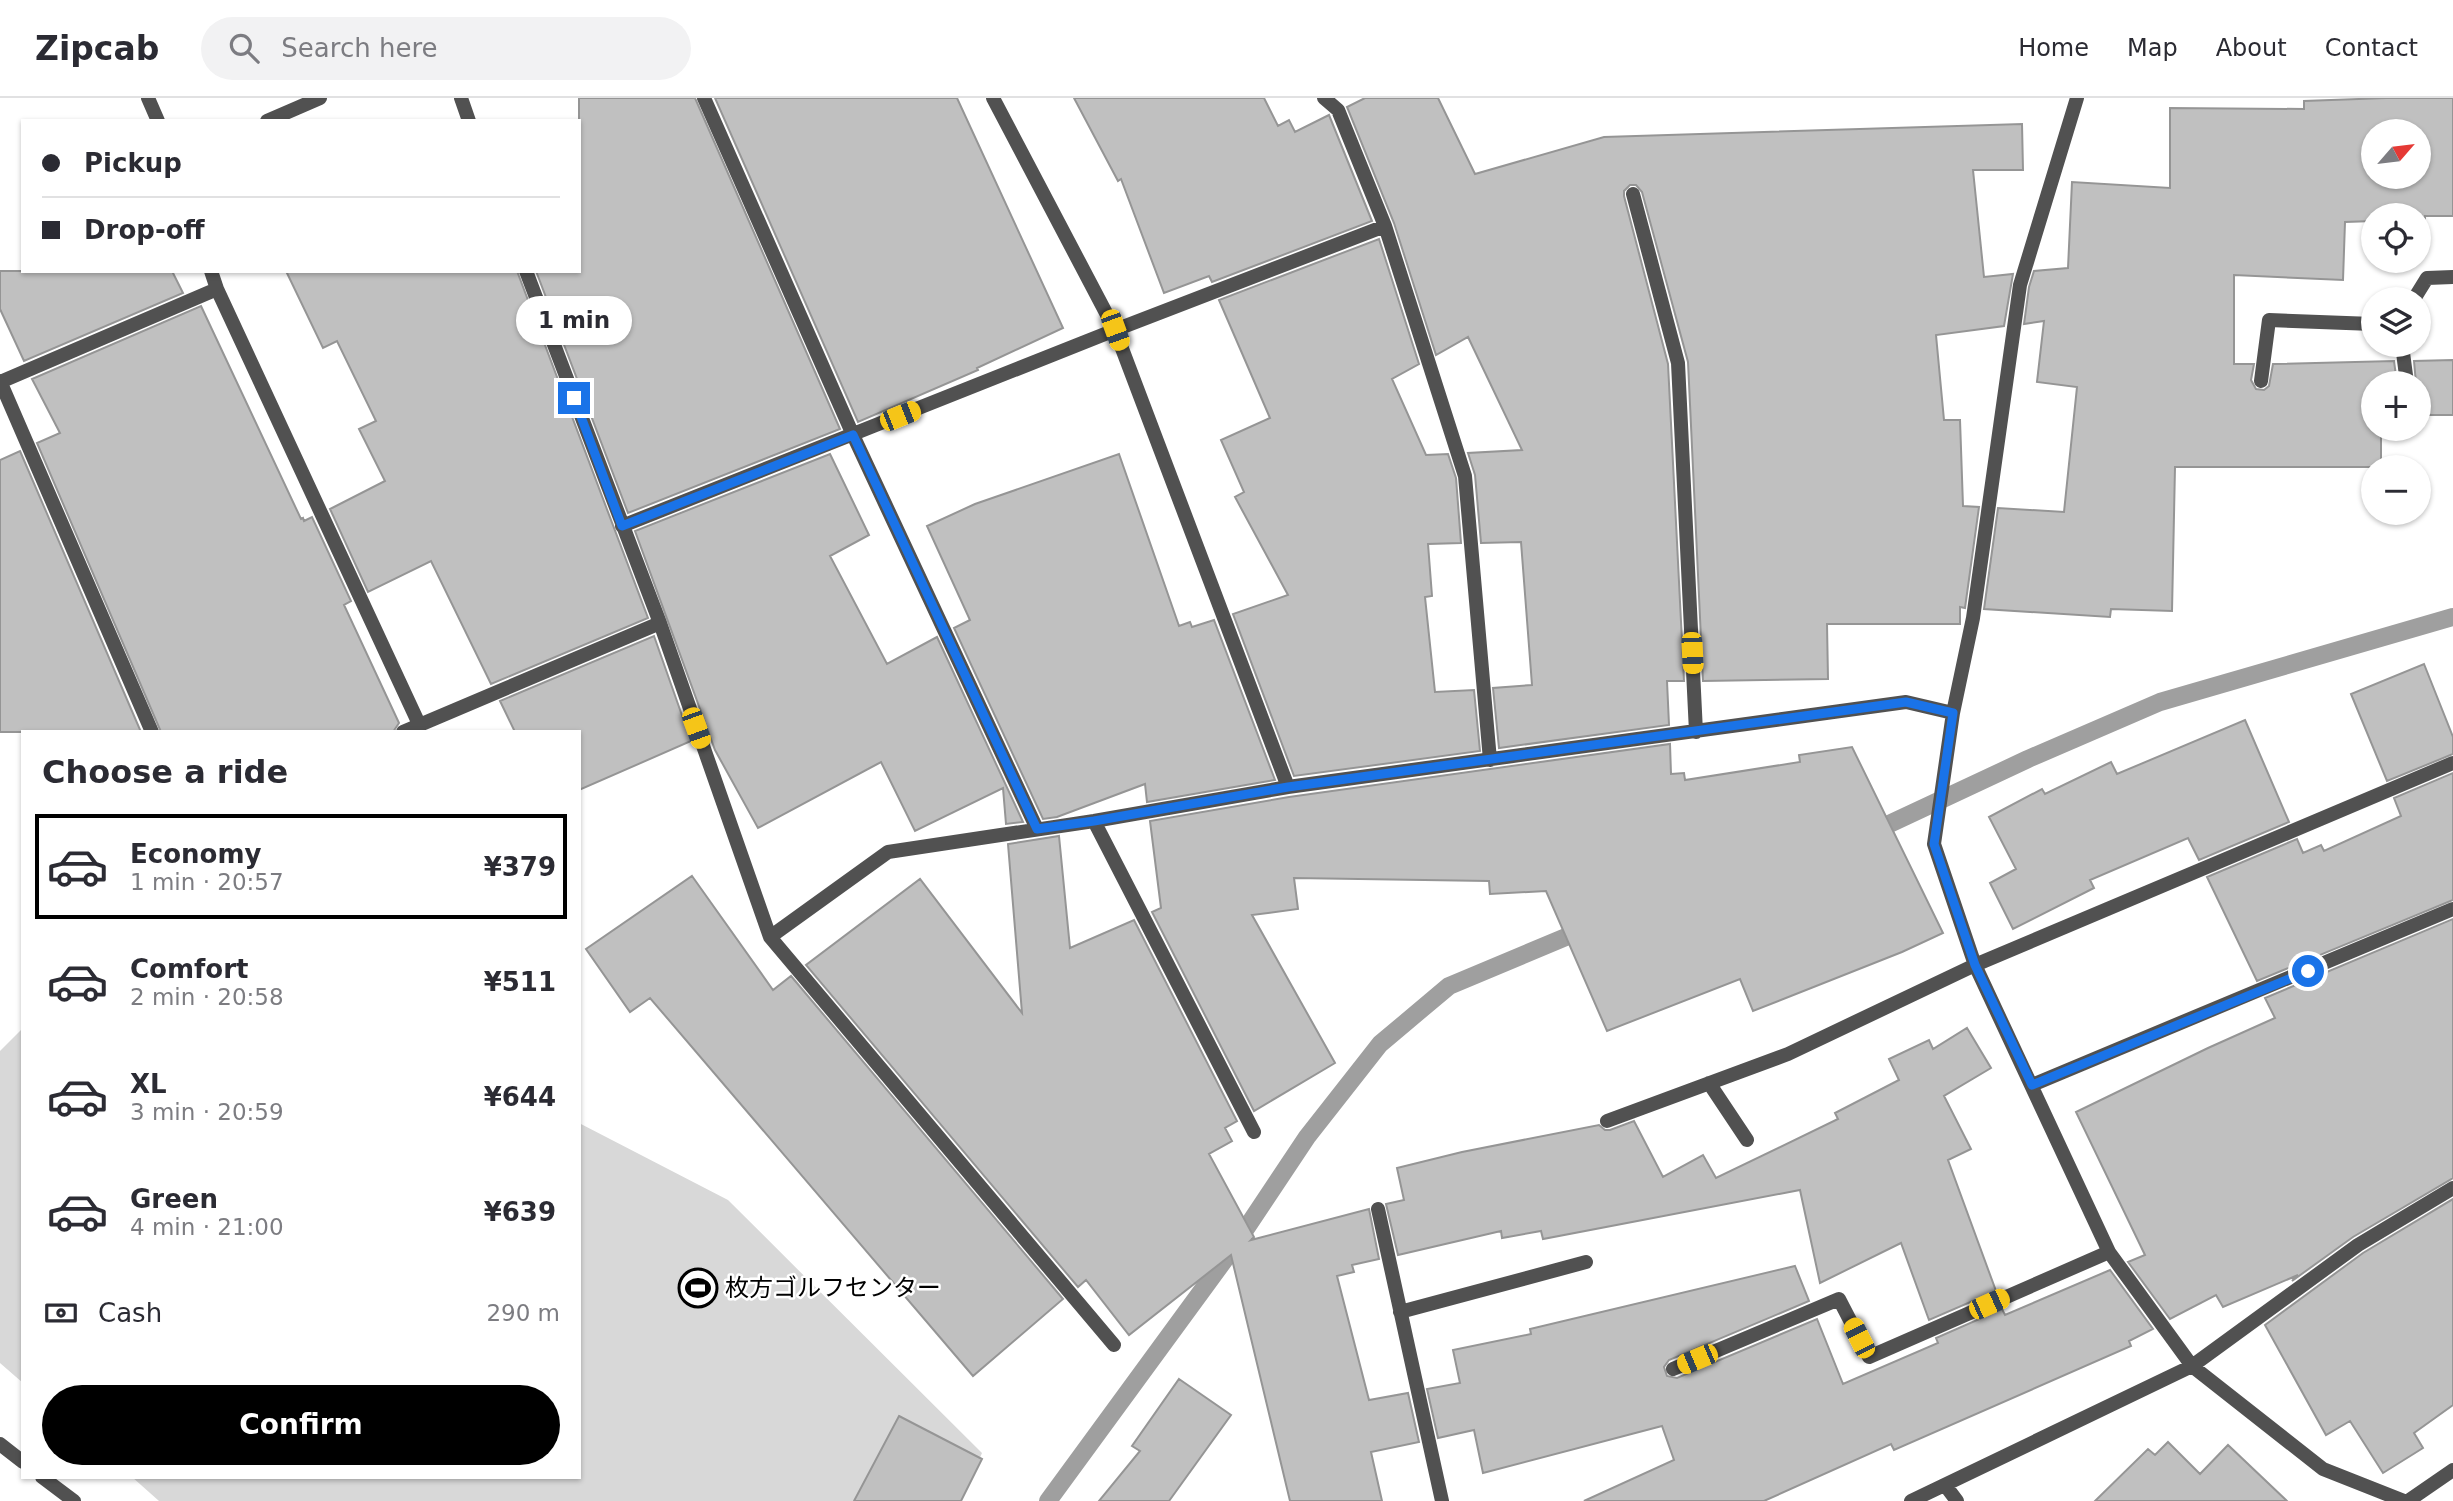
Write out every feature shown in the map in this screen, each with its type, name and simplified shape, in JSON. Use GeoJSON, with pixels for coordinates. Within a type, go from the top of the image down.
{"type":"FeatureCollection","features":[{"type":"Feature","properties":{"kind":"street"},"geometry":{"type":"LineString","coordinates":[[148,98],[157,119]]}},
{"type":"Feature","properties":{"kind":"street"},"geometry":{"type":"LineString","coordinates":[[272,119],[320,98]]}},
{"type":"Feature","properties":{"kind":"street"},"geometry":{"type":"LineString","coordinates":[[461,98],[468,119]]}},
{"type":"Feature","properties":{"kind":"street"},"geometry":{"type":"LineString","coordinates":[[704,98],[853,435],[1037,829]]}},
{"type":"Feature","properties":{"kind":"street"},"geometry":{"type":"LineString","coordinates":[[993,98],[1115,330],[1288,787]]}},
{"type":"Feature","properties":{"kind":"street"},"geometry":{"type":"LineString","coordinates":[[1324,98],[1338,110],[1385,226],[1465,476],[1490,760]]}},
{"type":"Feature","properties":{"kind":"street"},"geometry":{"type":"LineString","coordinates":[[2077,98],[2020,285],[1972,618],[1953,713],[1934,844],[1975,965],[2109,1252],[2192,1366],[2323,1469],[2406,1501],[2453,1470]]}},
{"type":"Feature","properties":{"kind":"street"},"geometry":{"type":"LineString","coordinates":[[1633,194],[1678,363],[1696,732]]}},
{"type":"Feature","properties":{"kind":"street"},"geometry":{"type":"LineString","coordinates":[[622,526],[1385,226]]}},
{"type":"Feature","properties":{"kind":"street"},"geometry":{"type":"LineString","coordinates":[[212,273],[419,724]]}},
{"type":"Feature","properties":{"kind":"street"},"geometry":{"type":"LineString","coordinates":[[527,273],[660,624],[770,937],[1114,1345]]}},
{"type":"Feature","properties":{"kind":"street"},"geometry":{"type":"LineString","coordinates":[[2421,287],[2427,278],[2453,277]]}},
{"type":"Feature","properties":{"kind":"street"},"geometry":{"type":"LineString","coordinates":[[151,730],[0,382],[217,289]]}},
{"type":"Feature","properties":{"kind":"street"},"geometry":{"type":"LineString","coordinates":[[2260,381],[2269,320],[2361,324]]}},
{"type":"Feature","properties":{"kind":"street"},"geometry":{"type":"LineString","coordinates":[[407,730],[660,624]]}},
{"type":"Feature","properties":{"kind":"street"},"geometry":{"type":"LineString","coordinates":[[770,937],[888,852],[1094,821],[1288,787],[1906,702],[1953,713]]}},
{"type":"Feature","properties":{"kind":"street"},"geometry":{"type":"LineString","coordinates":[[1607,1121],[1788,1054],[1975,965],[2453,763]]}},
{"type":"Feature","properties":{"kind":"street"},"geometry":{"type":"LineString","coordinates":[[1094,821],[1254,1132]]}},
{"type":"Feature","properties":{"kind":"street"},"geometry":{"type":"LineString","coordinates":[[2032,1085],[2453,909]]}},
{"type":"Feature","properties":{"kind":"street"},"geometry":{"type":"LineString","coordinates":[[1709,1083],[1747,1139]]}},
{"type":"Feature","properties":{"kind":"street"},"geometry":{"type":"LineString","coordinates":[[1911,1501],[2192,1366],[2358,1245],[2453,1188]]}},
{"type":"Feature","properties":{"kind":"street"},"geometry":{"type":"LineString","coordinates":[[1378,1209],[1442,1501]]}},
{"type":"Feature","properties":{"kind":"street"},"geometry":{"type":"LineString","coordinates":[[1673,1369],[1839,1299],[1869,1357],[2109,1252]]}},
{"type":"Feature","properties":{"kind":"street"},"geometry":{"type":"LineString","coordinates":[[1400,1312],[1586,1262]]}},
{"type":"Feature","properties":{"kind":"street"},"geometry":{"type":"LineString","coordinates":[[0,1444],[21,1460]]}},
{"type":"Feature","properties":{"kind":"street"},"geometry":{"type":"LineString","coordinates":[[45,1479],[74,1501]]}},
{"type":"Feature","properties":{"kind":"street"},"geometry":{"type":"LineString","coordinates":[[1945,1485],[1957,1501]]}},
{"type":"Feature","properties":{"kind":"shaded area"},"geometry":{"type":"Polygon","coordinates":[[[21,1030],[21,1381],[0,1363],[0,1051],[21,1030]]]}},
{"type":"Feature","properties":{"kind":"shaded area","name":"枚方ゴルフセンター"},"geometry":{"type":"Polygon","coordinates":[[[581,1124],[728,1200],[982,1453],[961,1501],[159,1501],[134,1479],[581,1479],[581,1124]]]}},
{"type":"Feature","properties":{"kind":"building"},"geometry":{"type":"Polygon","coordinates":[[[579,98],[695,98],[840,429],[628,513],[537,273],[581,273],[579,98]]]}},
{"type":"Feature","properties":{"kind":"building"},"geometry":{"type":"Polygon","coordinates":[[[715,98],[957,98],[1063,328],[977,368],[978,370],[858,422],[715,98]]]}},
{"type":"Feature","properties":{"kind":"building"},"geometry":{"type":"Polygon","coordinates":[[[1074,98],[1264,98],[1278,126],[1289,120],[1295,132],[1329,115],[1372,221],[1212,282],[1209,276],[1164,293],[1121,179],[1118,181],[1074,98]]]}},
{"type":"Feature","properties":{"kind":"building"},"geometry":{"type":"Polygon","coordinates":[[[1365,98],[1438,98],[1475,174],[1604,137],[2022,124],[2023,170],[1973,170],[1984,277],[2013,274],[2004,326],[1936,335],[1944,420],[1960,420],[1963,506],[1979,507],[1965,608],[1960,607],[1960,624],[1827,624],[1828,679],[1703,681],[1688,362],[1642,192],[1636,185],[1630,185],[1624,191],[1624,196],[1668,364],[1684,681],[1667,681],[1669,725],[1499,748],[1493,688],[1532,685],[1521,542],[1481,543],[1475,475],[1468,453],[1522,450],[1468,337],[1436,355],[1394,223],[1347,107],[1365,98]]]}},
{"type":"Feature","properties":{"kind":"building"},"geometry":{"type":"Polygon","coordinates":[[[2453,98],[2453,216],[2431,216],[2431,203],[2361,203],[2361,221],[2345,222],[2343,280],[2234,275],[2234,364],[2254,364],[2251,380],[2256,389],[2264,390],[2269,386],[2273,364],[2394,361],[2395,371],[2361,371],[2361,441],[2381,441],[2381,455],[2361,455],[2361,467],[2175,467],[2172,611],[2111,609],[2110,617],[1984,609],[1998,508],[2064,512],[2077,387],[2037,382],[2044,321],[2024,324],[2034,271],[2068,268],[2072,182],[2170,188],[2170,108],[2304,109],[2304,101],[2453,98]]]}},
{"type":"Feature","properties":{"kind":"building"},"geometry":{"type":"Polygon","coordinates":[[[1379,239],[1419,364],[1392,379],[1426,455],[1448,454],[1456,478],[1461,543],[1428,544],[1432,596],[1425,597],[1435,692],[1474,690],[1480,751],[1294,776],[1233,614],[1288,595],[1235,497],[1244,492],[1221,440],[1270,418],[1219,300],[1379,239]]]}},
{"type":"Feature","properties":{"kind":"building"},"geometry":{"type":"Polygon","coordinates":[[[0,271],[173,273],[183,293],[24,361],[0,309],[0,271]]]}},
{"type":"Feature","properties":{"kind":"building"},"geometry":{"type":"Polygon","coordinates":[[[287,273],[518,273],[648,618],[491,684],[431,561],[368,592],[330,509],[385,481],[359,429],[376,421],[337,341],[323,348],[287,273]]]}},
{"type":"Feature","properties":{"kind":"building"},"geometry":{"type":"Polygon","coordinates":[[[201,306],[301,519],[304,521],[312,517],[351,601],[344,605],[399,723],[394,730],[160,730],[37,443],[60,433],[32,379],[201,306]]]}},
{"type":"Feature","properties":{"kind":"building"},"geometry":{"type":"Polygon","coordinates":[[[2453,360],[2453,415],[2431,415],[2431,371],[2415,371],[2414,361],[2453,360]]]}},
{"type":"Feature","properties":{"kind":"building"},"geometry":{"type":"Polygon","coordinates":[[[20,451],[140,730],[0,732],[0,460],[20,451]]]}},
{"type":"Feature","properties":{"kind":"building"},"geometry":{"type":"Polygon","coordinates":[[[830,454],[869,535],[830,556],[887,664],[937,637],[1023,822],[1006,824],[1003,788],[915,831],[881,762],[758,828],[715,750],[635,531],[830,454]]]}},
{"type":"Feature","properties":{"kind":"building"},"geometry":{"type":"Polygon","coordinates":[[[1119,454],[1179,626],[1190,622],[1192,627],[1214,620],[1275,780],[1147,802],[1145,784],[1057,817],[1043,819],[954,628],[970,620],[927,526],[975,504],[1119,454]]]}},
{"type":"Feature","properties":{"kind":"building"},"geometry":{"type":"Polygon","coordinates":[[[654,636],[691,741],[581,789],[581,730],[514,730],[500,701],[654,636]]]}},
{"type":"Feature","properties":{"kind":"building"},"geometry":{"type":"Polygon","coordinates":[[[2424,664],[2453,737],[2453,754],[2387,781],[2351,694],[2424,664]]]}},
{"type":"Feature","properties":{"kind":"building"},"geometry":{"type":"Polygon","coordinates":[[[2245,720],[2289,822],[2199,860],[2188,838],[2090,880],[2094,888],[2013,929],[1990,883],[2016,869],[1989,817],[2042,789],[2045,794],[2111,762],[2117,774],[2245,720]]]}},
{"type":"Feature","properties":{"kind":"building"},"geometry":{"type":"Polygon","coordinates":[[[1670,744],[1671,774],[1684,773],[1685,780],[1800,762],[1799,755],[1852,747],[1943,933],[1753,1011],[1740,979],[1607,1031],[1546,891],[1490,894],[1489,881],[1294,878],[1298,909],[1252,915],[1335,1063],[1254,1111],[1152,912],[1161,908],[1150,821],[1289,797],[1670,744]]]}},
{"type":"Feature","properties":{"kind":"building"},"geometry":{"type":"Polygon","coordinates":[[[2453,773],[2453,900],[2257,981],[2207,877],[2297,839],[2303,853],[2321,845],[2324,851],[2401,816],[2394,798],[2453,773]]]}},
{"type":"Feature","properties":{"kind":"building"},"geometry":{"type":"Polygon","coordinates":[[[1059,836],[1070,948],[1134,920],[1237,1121],[1225,1128],[1232,1141],[1209,1154],[1254,1237],[1251,1240],[1369,1209],[1379,1259],[1352,1265],[1354,1272],[1337,1276],[1369,1400],[1408,1393],[1419,1442],[1371,1452],[1382,1501],[1290,1501],[1231,1255],[1129,1335],[1086,1280],[1078,1287],[806,965],[920,879],[1022,1013],[1008,844],[1059,836]]]}},
{"type":"Feature","properties":{"kind":"building"},"geometry":{"type":"Polygon","coordinates":[[[692,876],[773,990],[791,976],[1063,1299],[973,1376],[650,998],[630,1012],[586,949],[692,876]]]}},
{"type":"Feature","properties":{"kind":"building"},"geometry":{"type":"Polygon","coordinates":[[[2453,919],[2453,1178],[2353,1237],[2292,1281],[2298,1275],[2223,1307],[2216,1295],[2170,1319],[2128,1262],[2145,1255],[2076,1112],[2275,1018],[2265,998],[2453,919]]]}},
{"type":"Feature","properties":{"kind":"building"},"geometry":{"type":"Polygon","coordinates":[[[1967,1028],[1991,1068],[1944,1096],[1971,1149],[1948,1160],[1996,1291],[1929,1320],[1901,1243],[1820,1283],[1800,1190],[1543,1239],[1541,1231],[1502,1238],[1501,1231],[1398,1255],[1386,1204],[1404,1200],[1397,1168],[1462,1152],[1599,1125],[1610,1130],[1634,1121],[1663,1177],[1703,1155],[1716,1178],[1838,1119],[1835,1113],[1899,1080],[1889,1059],[1929,1040],[1933,1049],[1967,1028]]]}},
{"type":"Feature","properties":{"kind":"building"},"geometry":{"type":"Polygon","coordinates":[[[2453,1199],[2453,1405],[2414,1433],[2423,1448],[2383,1473],[2350,1421],[2326,1435],[2265,1325],[2363,1253],[2453,1199]]]}},
{"type":"Feature","properties":{"kind":"building"},"geometry":{"type":"Polygon","coordinates":[[[1795,1266],[1809,1301],[1669,1360],[1664,1367],[1667,1376],[1677,1378],[1817,1319],[1843,1384],[1938,1343],[1936,1338],[2002,1309],[2005,1315],[2110,1270],[2153,1329],[2129,1341],[2131,1346],[1894,1450],[1891,1444],[1764,1501],[1584,1501],[1674,1460],[1662,1426],[1483,1473],[1474,1430],[1438,1438],[1427,1389],[1460,1383],[1453,1350],[1531,1334],[1530,1329],[1795,1266]]]}},
{"type":"Feature","properties":{"kind":"building"},"geometry":{"type":"Polygon","coordinates":[[[1179,1379],[1231,1415],[1169,1501],[1099,1501],[1140,1451],[1132,1446],[1179,1379]]]}},
{"type":"Feature","properties":{"kind":"building"},"geometry":{"type":"Polygon","coordinates":[[[899,1416],[982,1459],[961,1501],[854,1501],[899,1416]]]}},
{"type":"Feature","properties":{"kind":"building"},"geometry":{"type":"Polygon","coordinates":[[[2168,1442],[2200,1474],[2228,1445],[2287,1501],[2095,1501],[2148,1449],[2155,1455],[2168,1442]]]}},
{"type":"Feature","properties":{"kind":"waterway"},"geometry":{"type":"LineString","coordinates":[[1870,833],[2028,759],[2160,702],[2453,617]]}},
{"type":"Feature","properties":{"kind":"waterway"},"geometry":{"type":"LineString","coordinates":[[1048,1501],[1231,1251],[1307,1137],[1380,1044],[1449,986],[1585,929]]}},
{"type":"Feature","properties":{"kind":"place","name":"枚方ゴルフセンター"},"geometry":{"type":"Point","coordinates":[698,1288]}},
{"type":"Feature","properties":{"kind":"route"},"geometry":{"type":"LineString","coordinates":[[574,398],[622,526],[853,435],[1037,829],[1288,787],[1906,702],[1953,713],[1934,844],[1975,965],[2032,1085],[2308,971]]}}]}
